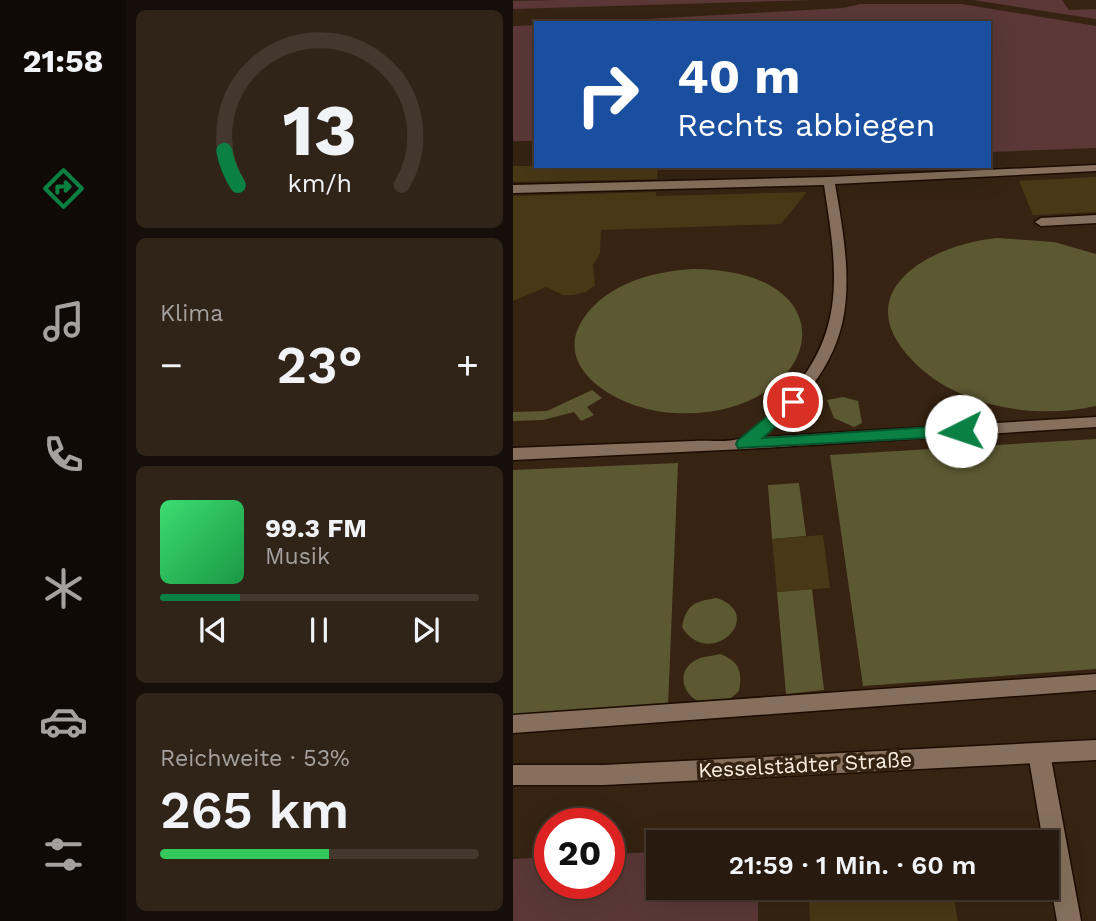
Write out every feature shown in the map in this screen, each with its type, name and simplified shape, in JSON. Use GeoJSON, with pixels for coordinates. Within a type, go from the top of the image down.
{"type":"FeatureCollection","features":[{"type":"Feature","properties":{"kind":"main road","name":"Kesselstädter Straße"},"geometry":{"type":"LineString","coordinates":[[513,775],[603,775],[1096,750]]}},
{"type":"Feature","properties":{"kind":"main road"},"geometry":{"type":"LineString","coordinates":[[1039,753],[1069,921]]}},
{"type":"Feature","properties":{"kind":"lane"},"geometry":{"type":"LineString","coordinates":[[513,189],[829,181],[1096,168]]}},
{"type":"Feature","properties":{"kind":"lane"},"geometry":{"type":"LineString","coordinates":[[744,444],[780,416],[805,388],[823,363],[834,337],[840,313],[841,264],[829,181]]}},
{"type":"Feature","properties":{"kind":"lane"},"geometry":{"type":"LineString","coordinates":[[1041,222],[1096,219]]}},
{"type":"Feature","properties":{"kind":"lane"},"geometry":{"type":"LineString","coordinates":[[513,454],[744,444],[1096,422]]}},
{"type":"Feature","properties":{"kind":"lane"},"geometry":{"type":"LineString","coordinates":[[513,724],[1096,681]]}},
{"type":"Feature","properties":{"kind":"shaded area"},"geometry":{"type":"Polygon","coordinates":[[[811,0],[513,9],[513,1],[811,0]]]}},
{"type":"Feature","properties":{"kind":"shaded area"},"geometry":{"type":"Polygon","coordinates":[[[973,0],[1062,0],[1069,10],[1096,9],[1096,19],[973,0]]]}},
{"type":"Feature","properties":{"kind":"shaded area"},"geometry":{"type":"Polygon","coordinates":[[[860,4],[962,4],[1096,26],[1096,148],[991,152],[991,21],[610,21],[843,8],[860,4]]]}},
{"type":"Feature","properties":{"kind":"shaded area"},"geometry":{"type":"Polygon","coordinates":[[[534,25],[534,141],[513,141],[513,26],[534,25]]]}},
{"type":"Feature","properties":{"kind":"shaded area"},"geometry":{"type":"Polygon","coordinates":[[[997,238],[1054,242],[1096,254],[1096,406],[1073,410],[1023,410],[974,399],[930,376],[912,360],[894,335],[888,312],[893,292],[905,275],[924,261],[947,250],[997,238]]]}},
{"type":"Feature","properties":{"kind":"shaded area"},"geometry":{"type":"Polygon","coordinates":[[[693,269],[746,276],[781,293],[799,317],[801,344],[788,371],[762,394],[723,409],[673,413],[628,403],[589,378],[578,362],[575,343],[581,323],[599,301],[631,282],[668,272],[693,269]]]}},
{"type":"Feature","properties":{"kind":"shaded area"},"geometry":{"type":"Polygon","coordinates":[[[592,390],[602,398],[587,407],[594,415],[581,421],[574,412],[543,420],[513,421],[513,412],[547,411],[592,390]]]}},
{"type":"Feature","properties":{"kind":"shaded area"},"geometry":{"type":"Polygon","coordinates":[[[843,397],[858,401],[862,423],[854,427],[834,418],[827,400],[843,397]]]}},
{"type":"Feature","properties":{"kind":"shaded area"},"geometry":{"type":"Polygon","coordinates":[[[1097,439],[1096,669],[863,686],[830,455],[1097,439]]]}},
{"type":"Feature","properties":{"kind":"shaded area"},"geometry":{"type":"Polygon","coordinates":[[[678,463],[668,707],[513,715],[513,470],[678,463]]]}},
{"type":"Feature","properties":{"kind":"shaded area"},"geometry":{"type":"Polygon","coordinates":[[[799,483],[806,536],[772,539],[768,485],[799,483]]]}},
{"type":"Feature","properties":{"kind":"shaded area"},"geometry":{"type":"Polygon","coordinates":[[[812,589],[824,690],[786,694],[777,592],[812,589]]]}},
{"type":"Feature","properties":{"kind":"shaded area"},"geometry":{"type":"Polygon","coordinates":[[[717,598],[731,606],[737,616],[735,627],[728,636],[718,642],[706,644],[693,639],[682,627],[686,613],[698,602],[717,598]]]}},
{"type":"Feature","properties":{"kind":"shaded area"},"geometry":{"type":"Polygon","coordinates":[[[720,654],[732,660],[738,668],[739,691],[725,701],[712,704],[700,702],[691,696],[685,687],[684,677],[688,667],[700,658],[720,654]]]}},
{"type":"Feature","properties":{"kind":"shaded area"},"geometry":{"type":"Polygon","coordinates":[[[646,852],[646,900],[758,900],[758,921],[513,921],[513,859],[534,858],[534,899],[625,899],[625,853],[646,852]]]}},
{"type":"Feature","properties":{"kind":"building"},"geometry":{"type":"Polygon","coordinates":[[[513,166],[658,168],[657,179],[513,182],[513,166]]]}},
{"type":"Feature","properties":{"kind":"building"},"geometry":{"type":"Polygon","coordinates":[[[1097,177],[1097,212],[1033,215],[1019,181],[1097,177]]]}},
{"type":"Feature","properties":{"kind":"building"},"geometry":{"type":"Polygon","coordinates":[[[656,192],[656,196],[807,192],[781,224],[601,230],[600,253],[593,265],[595,285],[586,292],[573,295],[563,295],[546,287],[513,301],[513,196],[656,192]]]}},
{"type":"Feature","properties":{"kind":"building"},"geometry":{"type":"Polygon","coordinates":[[[823,535],[830,588],[777,592],[772,539],[823,535]]]}},
{"type":"Feature","properties":{"kind":"building"},"geometry":{"type":"Polygon","coordinates":[[[809,900],[954,900],[958,921],[810,921],[809,900]]]}},
{"type":"Feature","properties":{"kind":"route"},"geometry":{"type":"LineString","coordinates":[[793,402],[780,416],[744,444],[961,431]]}}]}
